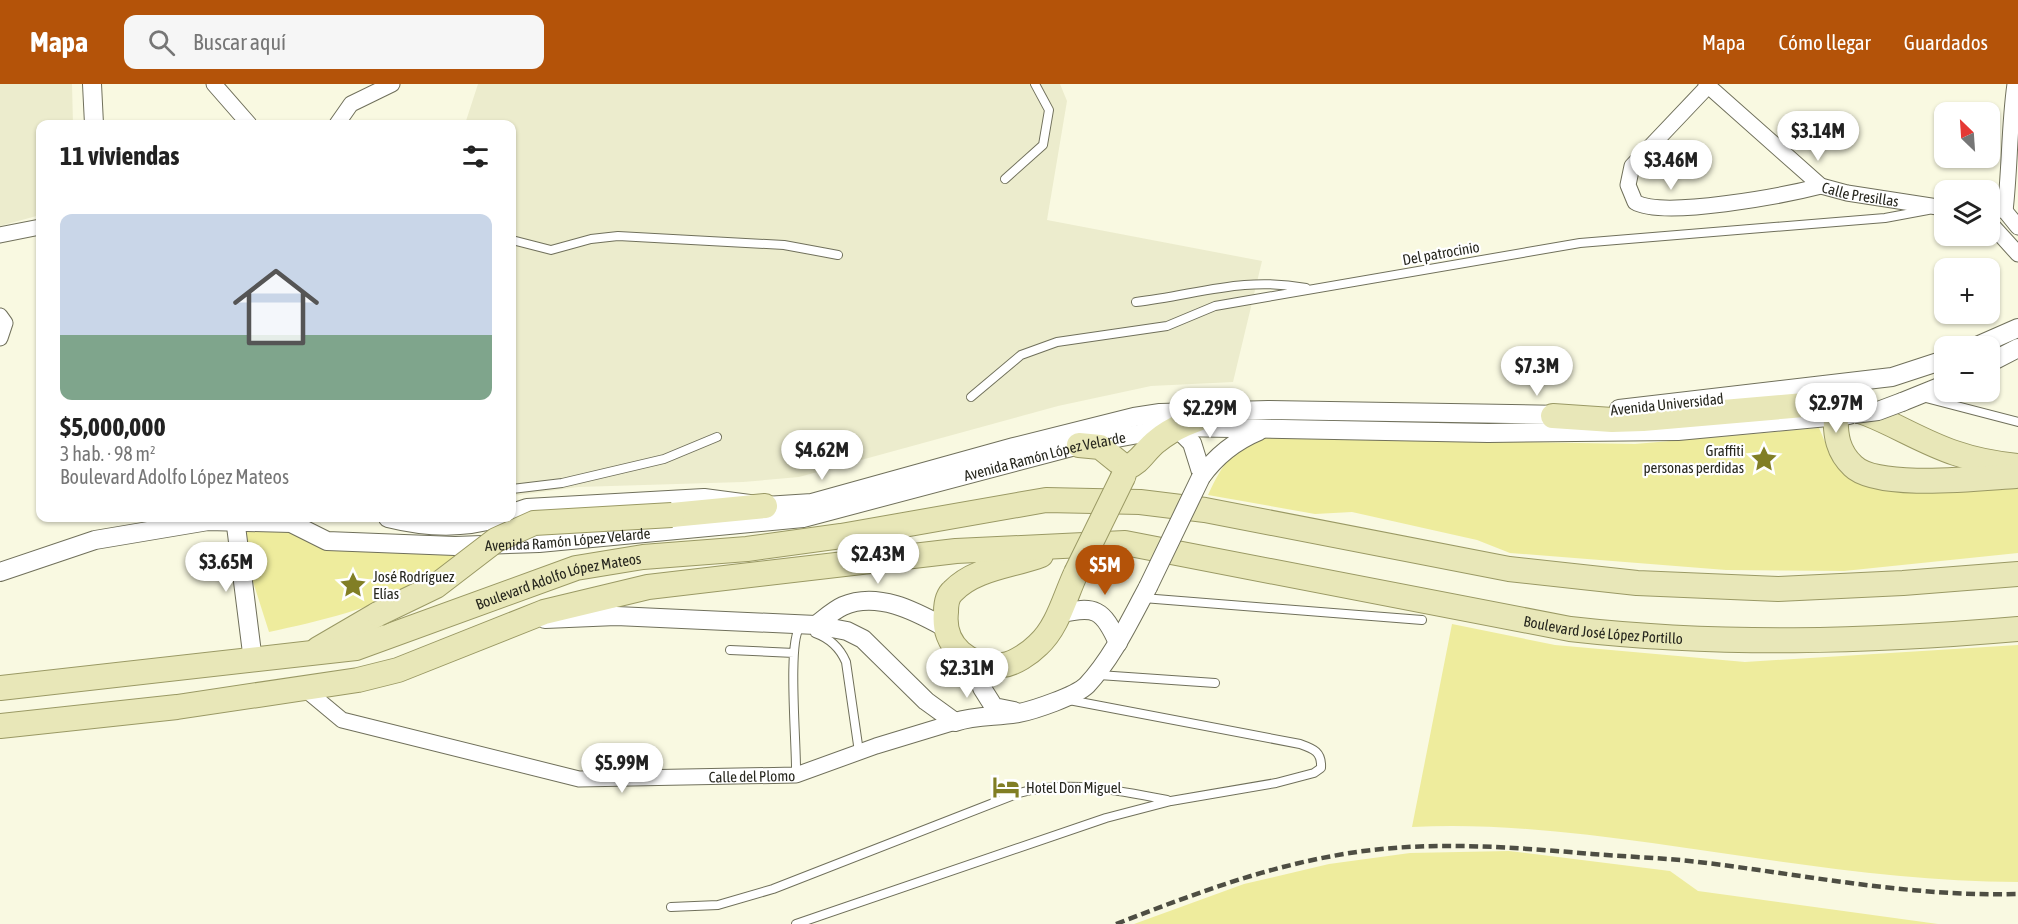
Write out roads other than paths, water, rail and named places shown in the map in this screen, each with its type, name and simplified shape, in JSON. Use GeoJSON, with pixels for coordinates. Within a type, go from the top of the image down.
{"type":"FeatureCollection","features":[{"type":"Feature","properties":{"kind":"main road"},"geometry":{"type":"LineString","coordinates":[[1553,416],[1643,419],[1827,403],[1845,405],[1878,416],[1954,453],[2018,466]]}},
{"type":"Feature","properties":{"kind":"main road"},"geometry":{"type":"LineString","coordinates":[[1068,545],[962,582],[950,593],[944,627],[956,652],[978,662],[1004,665],[1039,645],[1059,614],[1124,473],[1138,464],[1168,420],[1220,411]]}},
{"type":"Feature","properties":{"kind":"main road"},"geometry":{"type":"LineString","coordinates":[[1835,416],[1835,432],[1843,454],[1854,467],[1868,475],[1896,480],[2018,476]]}},
{"type":"Feature","properties":{"kind":"main road"},"geometry":{"type":"LineString","coordinates":[[1079,445],[1100,447],[1124,473]]}},
{"type":"Feature","properties":{"kind":"main road","name":"Boulevard Adolfo López Mateos"},"geometry":{"type":"LineString","coordinates":[[0,688],[356,648],[576,568],[643,557],[747,549],[841,536],[1046,500],[1086,499],[1140,502],[1205,510],[1509,569],[1637,583],[1778,589],[1903,583],[2018,574]]}},
{"type":"Feature","properties":{"kind":"main road"},"geometry":{"type":"LineString","coordinates":[[309,655],[378,614],[436,586],[496,540],[534,523],[672,515],[765,506]]}},
{"type":"Feature","properties":{"kind":"main road","name":"Boulevard Adolfo López Mateos"},"geometry":{"type":"LineString","coordinates":[[0,726],[166,709],[306,690],[398,670],[544,612],[648,587],[956,551],[1125,543],[1194,555]]}},
{"type":"Feature","properties":{"kind":"main road","name":"Boulevard José López Portillo"},"geometry":{"type":"LineString","coordinates":[[1194,555],[1570,629],[1643,638],[1770,642],[1923,637],[2018,629]]}},
{"type":"Feature","properties":{"kind":"street"},"geometry":{"type":"LineString","coordinates":[[92,84],[94,120]]}},
{"type":"Feature","properties":{"kind":"street"},"geometry":{"type":"LineString","coordinates":[[214,84],[246,120]]}},
{"type":"Feature","properties":{"kind":"street"},"geometry":{"type":"LineString","coordinates":[[340,120],[351,104],[392,84]]}},
{"type":"Feature","properties":{"kind":"street"},"geometry":{"type":"LineString","coordinates":[[2005,211],[2010,172],[2009,127],[2015,84]]}},
{"type":"Feature","properties":{"kind":"street"},"geometry":{"type":"LineString","coordinates":[[1707,85],[1632,166],[1628,185],[1635,202],[1657,208],[1711,204],[1782,196],[1821,186]]}},
{"type":"Feature","properties":{"kind":"street","name":"Calle Presillas"},"geometry":{"type":"LineString","coordinates":[[1707,85],[1821,186],[1846,193],[1934,207]]}},
{"type":"Feature","properties":{"kind":"street"},"geometry":{"type":"LineString","coordinates":[[2000,210],[2005,211],[2018,227]]}},
{"type":"Feature","properties":{"kind":"street"},"geometry":{"type":"LineString","coordinates":[[0,235],[36,227]]}},
{"type":"Feature","properties":{"kind":"street"},"geometry":{"type":"LineString","coordinates":[[2000,234],[2018,254]]}},
{"type":"Feature","properties":{"kind":"street"},"geometry":{"type":"LineString","coordinates":[[0,316],[5,323],[0,338]]}},
{"type":"Feature","properties":{"kind":"street"},"geometry":{"type":"LineString","coordinates":[[2000,336],[2018,328]]}},
{"type":"Feature","properties":{"kind":"street"},"geometry":{"type":"LineString","coordinates":[[2000,357],[2018,348]]}},
{"type":"Feature","properties":{"kind":"street","name":"Avenida Universidad"},"geometry":{"type":"LineString","coordinates":[[1220,411],[1553,416],[1728,398],[1892,377],[1934,363]]}},
{"type":"Feature","properties":{"kind":"street"},"geometry":{"type":"LineString","coordinates":[[1920,396],[1934,390]]}},
{"type":"Feature","properties":{"kind":"street","name":"Avenida Universidad"},"geometry":{"type":"LineString","coordinates":[[1135,425],[1168,420],[1269,427],[1488,433],[1678,431],[1878,411],[1920,396]]}},
{"type":"Feature","properties":{"kind":"street"},"geometry":{"type":"LineString","coordinates":[[1168,420],[1192,443],[1202,476]]}},
{"type":"Feature","properties":{"kind":"street","name":"Avenida Ramón López Velarde"},"geometry":{"type":"LineString","coordinates":[[277,522],[291,523],[327,541],[397,545],[539,543],[803,518],[1079,445],[1135,425]]}},
{"type":"Feature","properties":{"kind":"street","name":"Avenida Ramón López Velarde"},"geometry":{"type":"LineString","coordinates":[[516,512],[527,508],[704,498],[765,506],[812,502],[1135,425]]}},
{"type":"Feature","properties":{"kind":"street"},"geometry":{"type":"LineString","coordinates":[[955,722],[969,717],[1020,713],[1062,699],[1085,687],[1118,643],[1202,476],[1224,451],[1240,439],[1269,427]]}},
{"type":"Feature","properties":{"kind":"street"},"geometry":{"type":"LineString","coordinates":[[0,564],[94,532],[166,522]]}},
{"type":"Feature","properties":{"kind":"street","name":"Avenida Ramón López Velarde"},"geometry":{"type":"LineString","coordinates":[[0,572],[95,540],[202,522]]}},
{"type":"Feature","properties":{"kind":"street"},"geometry":{"type":"LineString","coordinates":[[235,522],[253,661]]}},
{"type":"Feature","properties":{"kind":"street","name":"Avenida Ramón López Velarde"},"geometry":{"type":"LineString","coordinates":[[405,522],[413,524],[434,522]]}},
{"type":"Feature","properties":{"kind":"street","name":"Avenida Ramón López Velarde"},"geometry":{"type":"LineString","coordinates":[[456,522],[480,524],[486,522]]}},
{"type":"Feature","properties":{"kind":"street"},"geometry":{"type":"LineString","coordinates":[[397,545],[413,524]]}},
{"type":"Feature","properties":{"kind":"street"},"geometry":{"type":"LineString","coordinates":[[816,625],[843,606],[864,602],[899,604],[944,627]]}},
{"type":"Feature","properties":{"kind":"street"},"geometry":{"type":"LineString","coordinates":[[1059,614],[1079,609],[1093,610],[1107,619],[1118,643]]}},
{"type":"Feature","properties":{"kind":"street","name":"Boulevard Adolfo López Mateos"},"geometry":{"type":"LineString","coordinates":[[525,620],[615,616],[816,625],[847,631],[863,639],[926,701],[955,722]]}},
{"type":"Feature","properties":{"kind":"street"},"geometry":{"type":"LineString","coordinates":[[1004,665],[984,680],[982,688],[994,707],[1020,713]]}},
{"type":"Feature","properties":{"kind":"street","name":"Calle del Plomo"},"geometry":{"type":"LineString","coordinates":[[306,690],[342,720],[579,779],[796,775],[859,752],[955,722]]}},
{"type":"Feature","properties":{"kind":"lane"},"geometry":{"type":"LineString","coordinates":[[1005,179],[1043,146],[1049,110],[1035,84]]}},
{"type":"Feature","properties":{"kind":"lane","name":"Del patrocinio"},"geometry":{"type":"LineString","coordinates":[[971,398],[993,376],[1021,355],[1057,342],[1167,326],[1215,306],[1580,243],[1885,219],[1934,209]]}},
{"type":"Feature","properties":{"kind":"lane"},"geometry":{"type":"LineString","coordinates":[[516,241],[551,250],[591,238],[618,236],[784,245],[838,255]]}},
{"type":"Feature","properties":{"kind":"lane"},"geometry":{"type":"LineString","coordinates":[[1136,302],[1213,287],[1246,284],[1279,283],[1313,289]]}},
{"type":"Feature","properties":{"kind":"lane"},"geometry":{"type":"LineString","coordinates":[[1920,396],[2018,422]]}},
{"type":"Feature","properties":{"kind":"lane"},"geometry":{"type":"LineString","coordinates":[[516,489],[562,483],[664,459],[717,436]]}},
{"type":"Feature","properties":{"kind":"lane"},"geometry":{"type":"LineString","coordinates":[[1145,593],[1422,620]]}},
{"type":"Feature","properties":{"kind":"lane"},"geometry":{"type":"LineString","coordinates":[[796,775],[795,633],[802,626],[816,625]]}},
{"type":"Feature","properties":{"kind":"lane"},"geometry":{"type":"LineString","coordinates":[[795,633],[814,633],[824,636],[842,651],[846,662],[859,752]]}},
{"type":"Feature","properties":{"kind":"lane"},"geometry":{"type":"LineString","coordinates":[[730,650],[794,653]]}},
{"type":"Feature","properties":{"kind":"lane"},"geometry":{"type":"LineString","coordinates":[[1094,675],[1215,683]]}},
{"type":"Feature","properties":{"kind":"lane"},"geometry":{"type":"LineString","coordinates":[[796,924],[1106,818],[1171,801],[1276,783],[1314,773],[1321,768],[1321,758],[1315,750],[1300,744],[1115,706],[1062,699]]}},
{"type":"Feature","properties":{"kind":"lane"},"geometry":{"type":"LineString","coordinates":[[671,907],[718,905],[772,889],[1019,793],[1044,786],[1118,791],[1171,801]]}},
{"type":"Feature","properties":{"kind":"railway"},"geometry":{"type":"LineString","coordinates":[[1116,924],[1200,893],[1286,866],[1344,854],[1406,847],[1500,847],[1678,860],[1901,889],[2018,894]]}},
{"type":"Feature","properties":{"kind":"place","name":"Graffiti personas perdidas"},"geometry":{"type":"Point","coordinates":[1764,459]}},
{"type":"Feature","properties":{"kind":"place","name":"José Rodríguez Elías"},"geometry":{"type":"Point","coordinates":[353,585]}},
{"type":"Feature","properties":{"kind":"place","name":"Hotel Don Miguel"},"geometry":{"type":"Point","coordinates":[1006,787]}}]}
